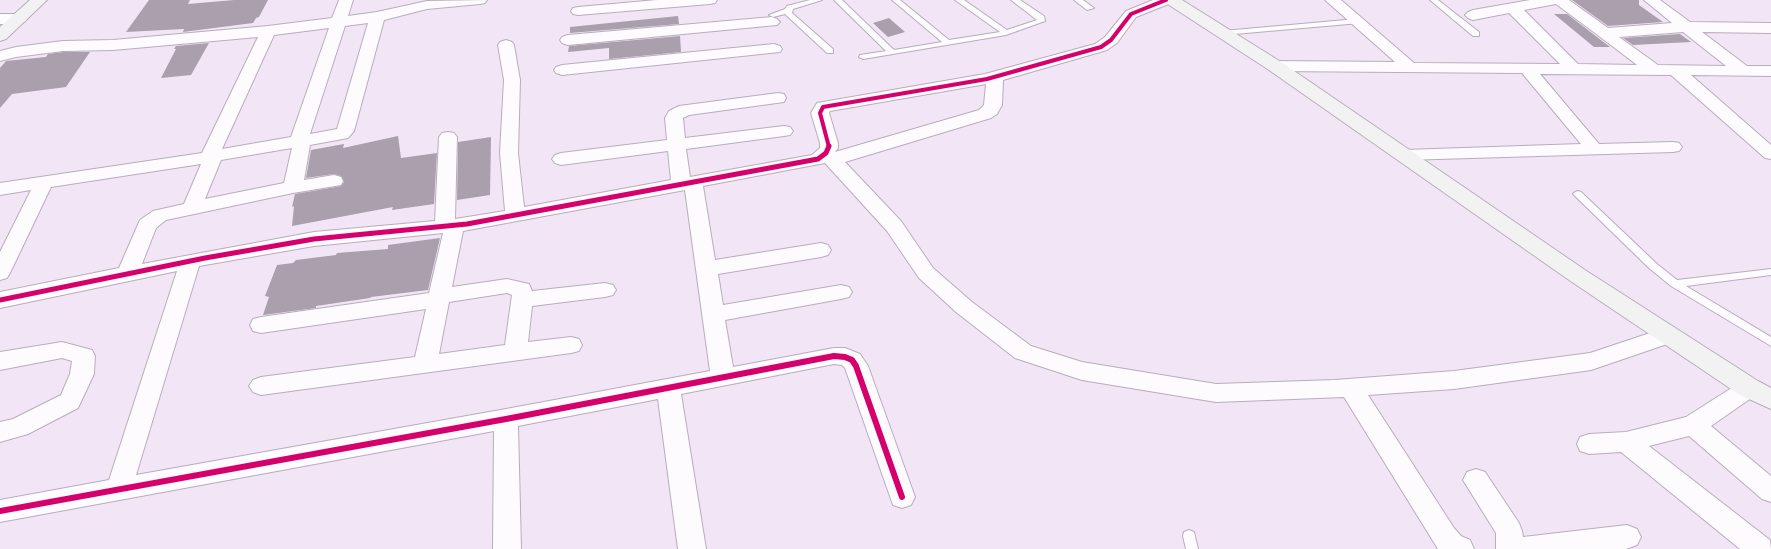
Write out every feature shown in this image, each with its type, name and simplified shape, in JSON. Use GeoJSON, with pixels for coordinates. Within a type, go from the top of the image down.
{"type":"FeatureCollection","features":[{"type":"Feature","properties":{"kind":"street"},"geometry":{"type":"LineString","coordinates":[[0,36],[39,0]]}},
{"type":"Feature","properties":{"kind":"street"},"geometry":{"type":"LineString","coordinates":[[293,187],[300,141],[346,0]]}},
{"type":"Feature","properties":{"kind":"street"},"geometry":{"type":"LineString","coordinates":[[0,56],[16,52],[63,46],[113,45],[377,18],[427,5],[480,0]]}},
{"type":"Feature","properties":{"kind":"street"},"geometry":{"type":"LineString","coordinates":[[578,11],[710,0]]}},
{"type":"Feature","properties":{"kind":"street"},"geometry":{"type":"LineString","coordinates":[[1166,0],[1131,14],[1111,40],[1101,47],[995,77],[828,105],[823,107],[820,113],[829,143],[829,156],[894,226],[926,273],[964,307],[1023,352],[1082,371],[1216,393],[1352,388],[1454,380],[1591,361],[1668,335]]}},
{"type":"Feature","properties":{"kind":"street"},"geometry":{"type":"LineString","coordinates":[[1171,0],[1275,66],[1577,275],[1749,388],[1771,399]]}},
{"type":"Feature","properties":{"kind":"street"},"geometry":{"type":"LineString","coordinates":[[1332,0],[1411,68]]}},
{"type":"Feature","properties":{"kind":"street"},"geometry":{"type":"LineString","coordinates":[[1473,14],[1554,0]]}},
{"type":"Feature","properties":{"kind":"street"},"geometry":{"type":"LineString","coordinates":[[1560,0],[1654,70]]}},
{"type":"Feature","properties":{"kind":"street"},"geometry":{"type":"LineString","coordinates":[[1651,0],[1743,71]]}},
{"type":"Feature","properties":{"kind":"street"},"geometry":{"type":"LineString","coordinates":[[690,1],[696,62]]}},
{"type":"Feature","properties":{"kind":"street"},"geometry":{"type":"LineString","coordinates":[[0,18],[13,4]]}},
{"type":"Feature","properties":{"kind":"street"},"geometry":{"type":"LineString","coordinates":[[1513,8],[1574,69]]}},
{"type":"Feature","properties":{"kind":"street"},"geometry":{"type":"LineString","coordinates":[[0,18],[19,19]]}},
{"type":"Feature","properties":{"kind":"street"},"geometry":{"type":"LineString","coordinates":[[0,189],[338,136],[345,131],[377,18]]}},
{"type":"Feature","properties":{"kind":"street"},"geometry":{"type":"LineString","coordinates":[[568,40],[693,29],[773,19]]}},
{"type":"Feature","properties":{"kind":"street"},"geometry":{"type":"LineString","coordinates":[[1604,33],[1686,27],[1771,28]]}},
{"type":"Feature","properties":{"kind":"street"},"geometry":{"type":"LineString","coordinates":[[191,209],[211,157],[268,30]]}},
{"type":"Feature","properties":{"kind":"street"},"geometry":{"type":"LineString","coordinates":[[506,45],[512,80],[509,153],[514,215]]}},
{"type":"Feature","properties":{"kind":"street"},"geometry":{"type":"LineString","coordinates":[[562,70],[696,62],[774,49]]}},
{"type":"Feature","properties":{"kind":"street"},"geometry":{"type":"LineString","coordinates":[[1275,66],[1770,72]]}},
{"type":"Feature","properties":{"kind":"street"},"geometry":{"type":"LineString","coordinates":[[1527,69],[1595,150]]}},
{"type":"Feature","properties":{"kind":"street"},"geometry":{"type":"LineString","coordinates":[[1675,70],[1771,154]]}},
{"type":"Feature","properties":{"kind":"street"},"geometry":{"type":"LineString","coordinates":[[0,300],[127,274],[314,239],[450,226],[818,159],[985,114],[993,106],[995,77]]}},
{"type":"Feature","properties":{"kind":"street"},"geometry":{"type":"LineString","coordinates":[[723,377],[706,269],[687,184],[676,144],[674,118],[678,112],[684,110],[778,98]]}},
{"type":"Feature","properties":{"kind":"street"},"geometry":{"type":"LineString","coordinates":[[561,159],[784,130]]}},
{"type":"Feature","properties":{"kind":"street"},"geometry":{"type":"LineString","coordinates":[[425,364],[439,297],[450,226],[448,137]]}},
{"type":"Feature","properties":{"kind":"street"},"geometry":{"type":"LineString","coordinates":[[1404,155],[1673,147]]}},
{"type":"Feature","properties":{"kind":"street"},"geometry":{"type":"LineString","coordinates":[[127,274],[147,225],[160,215],[293,187],[334,181]]}},
{"type":"Feature","properties":{"kind":"street"},"geometry":{"type":"LineString","coordinates":[[0,273],[44,182]]}},
{"type":"Feature","properties":{"kind":"street"},"geometry":{"type":"LineString","coordinates":[[706,269],[821,250]]}},
{"type":"Feature","properties":{"kind":"street"},"geometry":{"type":"LineString","coordinates":[[119,490],[190,262]]}},
{"type":"Feature","properties":{"kind":"street"},"geometry":{"type":"LineString","coordinates":[[261,325],[507,286],[521,289],[523,295],[515,352]]}},
{"type":"Feature","properties":{"kind":"street"},"geometry":{"type":"LineString","coordinates":[[522,300],[605,290]]}},
{"type":"Feature","properties":{"kind":"street"},"geometry":{"type":"LineString","coordinates":[[713,314],[841,292]]}},
{"type":"Feature","properties":{"kind":"street"},"geometry":{"type":"LineString","coordinates":[[261,386],[571,345]]}},
{"type":"Feature","properties":{"kind":"street"},"geometry":{"type":"LineString","coordinates":[[0,361],[62,350],[84,356],[82,374],[70,401],[19,427],[0,432]]}},
{"type":"Feature","properties":{"kind":"street"},"geometry":{"type":"LineString","coordinates":[[0,512],[506,419],[834,356],[845,356],[852,360],[856,366],[902,497]]}},
{"type":"Feature","properties":{"kind":"street"},"geometry":{"type":"LineString","coordinates":[[668,388],[692,549]]}},
{"type":"Feature","properties":{"kind":"street"},"geometry":{"type":"LineString","coordinates":[[1352,388],[1444,536],[1451,544],[1460,549]]}},
{"type":"Feature","properties":{"kind":"street"},"geometry":{"type":"LineString","coordinates":[[1589,444],[1626,442],[1693,425],[1749,388]]}},
{"type":"Feature","properties":{"kind":"street"},"geometry":{"type":"LineString","coordinates":[[506,419],[507,549]]}},
{"type":"Feature","properties":{"kind":"street"},"geometry":{"type":"LineString","coordinates":[[1693,425],[1771,491]]}},
{"type":"Feature","properties":{"kind":"street"},"geometry":{"type":"LineString","coordinates":[[1626,442],[1760,549]]}},
{"type":"Feature","properties":{"kind":"street"},"geometry":{"type":"LineString","coordinates":[[1476,480],[1510,531],[1510,549]]}},
{"type":"Feature","properties":{"kind":"street"},"geometry":{"type":"LineString","coordinates":[[1520,549],[1627,537]]}},
{"type":"Feature","properties":{"kind":"lane"},"geometry":{"type":"LineString","coordinates":[[773,19],[794,6],[818,0]]}},
{"type":"Feature","properties":{"kind":"lane"},"geometry":{"type":"LineString","coordinates":[[838,0],[892,52]]}},
{"type":"Feature","properties":{"kind":"lane"},"geometry":{"type":"LineString","coordinates":[[896,0],[948,43]]}},
{"type":"Feature","properties":{"kind":"lane"},"geometry":{"type":"LineString","coordinates":[[959,0],[1006,33]]}},
{"type":"Feature","properties":{"kind":"lane"},"geometry":{"type":"LineString","coordinates":[[863,57],[1006,33],[1041,21],[1041,18],[1015,0]]}},
{"type":"Feature","properties":{"kind":"lane"},"geometry":{"type":"LineString","coordinates":[[1078,0],[1090,8]]}},
{"type":"Feature","properties":{"kind":"lane"},"geometry":{"type":"LineString","coordinates":[[1434,0],[1476,34]]}},
{"type":"Feature","properties":{"kind":"lane"},"geometry":{"type":"LineString","coordinates":[[788,11],[789,14],[830,51]]}},
{"type":"Feature","properties":{"kind":"lane"},"geometry":{"type":"LineString","coordinates":[[1223,33],[1357,21]]}},
{"type":"Feature","properties":{"kind":"lane"},"geometry":{"type":"LineString","coordinates":[[1578,194],[1653,266],[1675,284],[1771,342]]}},
{"type":"Feature","properties":{"kind":"lane"},"geometry":{"type":"LineString","coordinates":[[1675,284],[1771,272]]}},
{"type":"Feature","properties":{"kind":"lane"},"geometry":{"type":"LineString","coordinates":[[1189,536],[1192,549]]}},
{"type":"Feature","properties":{"kind":"building"},"geometry":{"type":"Polygon","coordinates":[[[149,0],[190,0],[188,4],[234,0],[268,0],[259,17],[256,18],[253,23],[183,32],[184,29],[126,32],[149,0]]]}},
{"type":"Feature","properties":{"kind":"building"},"geometry":{"type":"Polygon","coordinates":[[[1572,0],[1639,0],[1639,5],[1663,22],[1608,26],[1572,0]]]}},
{"type":"Feature","properties":{"kind":"building"},"geometry":{"type":"Polygon","coordinates":[[[1554,14],[1567,14],[1610,47],[1594,47],[1554,14]]]}},
{"type":"Feature","properties":{"kind":"building"},"geometry":{"type":"Polygon","coordinates":[[[678,16],[679,24],[570,33],[570,27],[678,16]]]}},
{"type":"Feature","properties":{"kind":"building"},"geometry":{"type":"Polygon","coordinates":[[[889,18],[905,32],[888,37],[873,23],[889,18]]]}},
{"type":"Feature","properties":{"kind":"building"},"geometry":{"type":"Polygon","coordinates":[[[1680,34],[1691,42],[1633,45],[1623,38],[1680,34]]]}},
{"type":"Feature","properties":{"kind":"building"},"geometry":{"type":"Polygon","coordinates":[[[680,36],[681,52],[609,59],[609,48],[568,52],[569,46],[680,36]]]}},
{"type":"Feature","properties":{"kind":"building"},"geometry":{"type":"Polygon","coordinates":[[[209,43],[191,75],[161,78],[176,49],[174,49],[176,46],[209,43]]]}},
{"type":"Feature","properties":{"kind":"building"},"geometry":{"type":"Polygon","coordinates":[[[63,52],[90,52],[66,87],[12,94],[0,108],[0,68],[6,61],[46,57],[48,54],[63,52]]]}},
{"type":"Feature","properties":{"kind":"building"},"geometry":{"type":"Polygon","coordinates":[[[398,136],[401,158],[437,153],[434,204],[392,210],[393,207],[292,226],[294,206],[292,207],[295,194],[341,186],[344,182],[341,176],[334,174],[306,178],[311,150],[344,144],[343,148],[398,136]]]}},
{"type":"Feature","properties":{"kind":"building"},"geometry":{"type":"Polygon","coordinates":[[[491,137],[490,195],[457,200],[458,142],[491,137]]]}},
{"type":"Feature","properties":{"kind":"building"},"geometry":{"type":"Polygon","coordinates":[[[440,238],[428,290],[371,297],[316,306],[316,308],[263,315],[269,297],[265,296],[277,265],[293,263],[296,260],[336,255],[337,253],[388,249],[388,245],[440,238]]]}},
{"type":"Feature","properties":{"kind":"cycle path"},"geometry":{"type":"LineString","coordinates":[[0,300],[205,258],[314,239],[467,224],[818,159],[826,153],[829,148],[829,143],[820,113],[823,107],[987,79],[1101,47],[1111,40],[1131,14],[1166,0]]}},
{"type":"Feature","properties":{"kind":"cycle path"},"geometry":{"type":"LineString","coordinates":[[0,511],[506,419],[834,356],[845,357],[852,360],[856,366],[902,497]]}}]}
